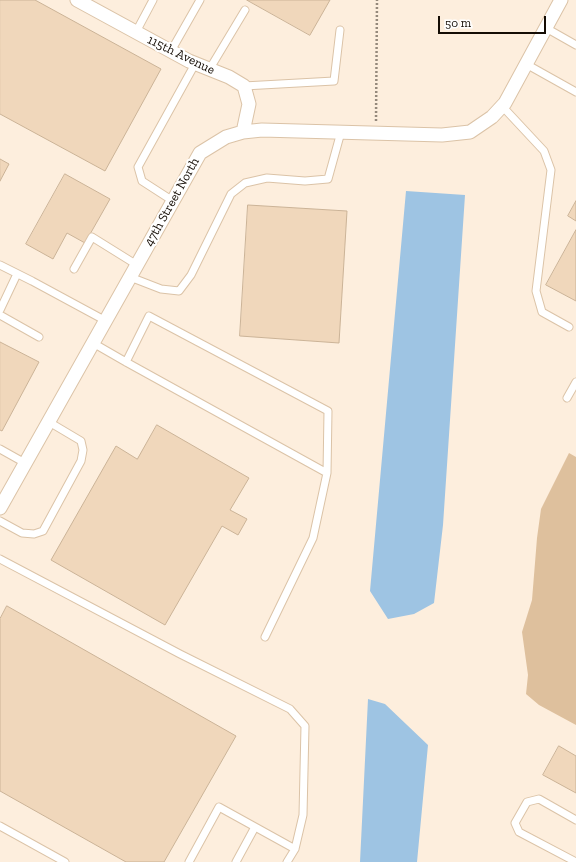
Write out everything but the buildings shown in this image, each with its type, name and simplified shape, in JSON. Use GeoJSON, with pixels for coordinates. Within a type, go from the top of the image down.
{"type":"FeatureCollection","features":[{"type":"Feature","properties":{"kind":"street","name":"115th Avenue"},"geometry":{"type":"LineString","coordinates":[[77,0],[195,64],[229,77],[244,86]]}},
{"type":"Feature","properties":{"kind":"street","name":"47th Street North"},"geometry":{"type":"LineString","coordinates":[[0,508],[200,153],[226,137],[243,132],[262,130],[442,135],[470,132],[492,117],[502,106],[561,0]]}},
{"type":"Feature","properties":{"kind":"street"},"geometry":{"type":"LineString","coordinates":[[243,132],[249,104],[244,86]]}},
{"type":"Feature","properties":{"kind":"lane"},"geometry":{"type":"LineString","coordinates":[[136,32],[153,0]]}},
{"type":"Feature","properties":{"kind":"lane"},"geometry":{"type":"LineString","coordinates":[[171,51],[200,0]]}},
{"type":"Feature","properties":{"kind":"lane"},"geometry":{"type":"LineString","coordinates":[[210,70],[245,10]]}},
{"type":"Feature","properties":{"kind":"lane"},"geometry":{"type":"LineString","coordinates":[[546,28],[576,45]]}},
{"type":"Feature","properties":{"kind":"lane"},"geometry":{"type":"LineString","coordinates":[[244,86],[334,81],[340,30]]}},
{"type":"Feature","properties":{"kind":"lane"},"geometry":{"type":"LineString","coordinates":[[173,201],[142,181],[138,167],[195,64]]}},
{"type":"Feature","properties":{"kind":"lane"},"geometry":{"type":"LineString","coordinates":[[526,64],[576,92]]}},
{"type":"Feature","properties":{"kind":"lane"},"geometry":{"type":"LineString","coordinates":[[502,106],[544,150],[551,170],[536,291],[542,312],[569,326]]}},
{"type":"Feature","properties":{"kind":"lane"},"geometry":{"type":"LineString","coordinates":[[130,277],[161,289],[179,291],[191,275],[231,194],[245,183],[267,178],[305,181],[328,179],[341,132]]}},
{"type":"Feature","properties":{"kind":"lane"},"geometry":{"type":"LineString","coordinates":[[74,269],[92,237],[137,265]]}},
{"type":"Feature","properties":{"kind":"lane"},"geometry":{"type":"LineString","coordinates":[[0,265],[106,321]]}},
{"type":"Feature","properties":{"kind":"lane"},"geometry":{"type":"LineString","coordinates":[[0,310],[17,274]]}},
{"type":"Feature","properties":{"kind":"lane"},"geometry":{"type":"LineString","coordinates":[[0,315],[39,337]]}},
{"type":"Feature","properties":{"kind":"lane"},"geometry":{"type":"LineString","coordinates":[[126,362],[150,316],[328,411],[327,473],[313,538],[265,637]]}},
{"type":"Feature","properties":{"kind":"lane"},"geometry":{"type":"LineString","coordinates":[[93,343],[327,473]]}},
{"type":"Feature","properties":{"kind":"lane"},"geometry":{"type":"LineString","coordinates":[[567,398],[576,382]]}},
{"type":"Feature","properties":{"kind":"lane"},"geometry":{"type":"LineString","coordinates":[[0,521],[22,533],[34,534],[43,531],[80,461],[83,450],[81,441],[49,422]]}},
{"type":"Feature","properties":{"kind":"lane"},"geometry":{"type":"LineString","coordinates":[[0,449],[25,463]]}},
{"type":"Feature","properties":{"kind":"lane"},"geometry":{"type":"LineString","coordinates":[[0,560],[180,654],[290,709],[305,726],[303,815],[295,849],[287,862]]}},
{"type":"Feature","properties":{"kind":"lane"},"geometry":{"type":"LineString","coordinates":[[576,820],[539,799],[527,802],[515,823],[519,832],[576,862]]}},
{"type":"Feature","properties":{"kind":"lane"},"geometry":{"type":"LineString","coordinates":[[189,862],[219,807],[295,849]]}},
{"type":"Feature","properties":{"kind":"lane"},"geometry":{"type":"LineString","coordinates":[[0,826],[65,862]]}},
{"type":"Feature","properties":{"kind":"lane"},"geometry":{"type":"LineString","coordinates":[[236,862],[255,827]]}},
{"type":"Feature","properties":{"kind":"path"},"geometry":{"type":"LineString","coordinates":[[376,133],[377,0]]}},
{"type":"Feature","properties":{"kind":"shaded area"},"geometry":{"type":"Polygon","coordinates":[[[569,453],[576,457],[576,725],[539,705],[526,694],[528,675],[522,632],[532,600],[541,509],[569,453]]]}},
{"type":"Feature","properties":{"kind":"water"},"geometry":{"type":"Polygon","coordinates":[[[406,191],[465,195],[443,525],[434,603],[414,614],[388,619],[370,591],[406,191]]]}},
{"type":"Feature","properties":{"kind":"water"},"geometry":{"type":"Polygon","coordinates":[[[368,699],[385,704],[428,745],[417,862],[360,862],[368,699]]]}}]}
